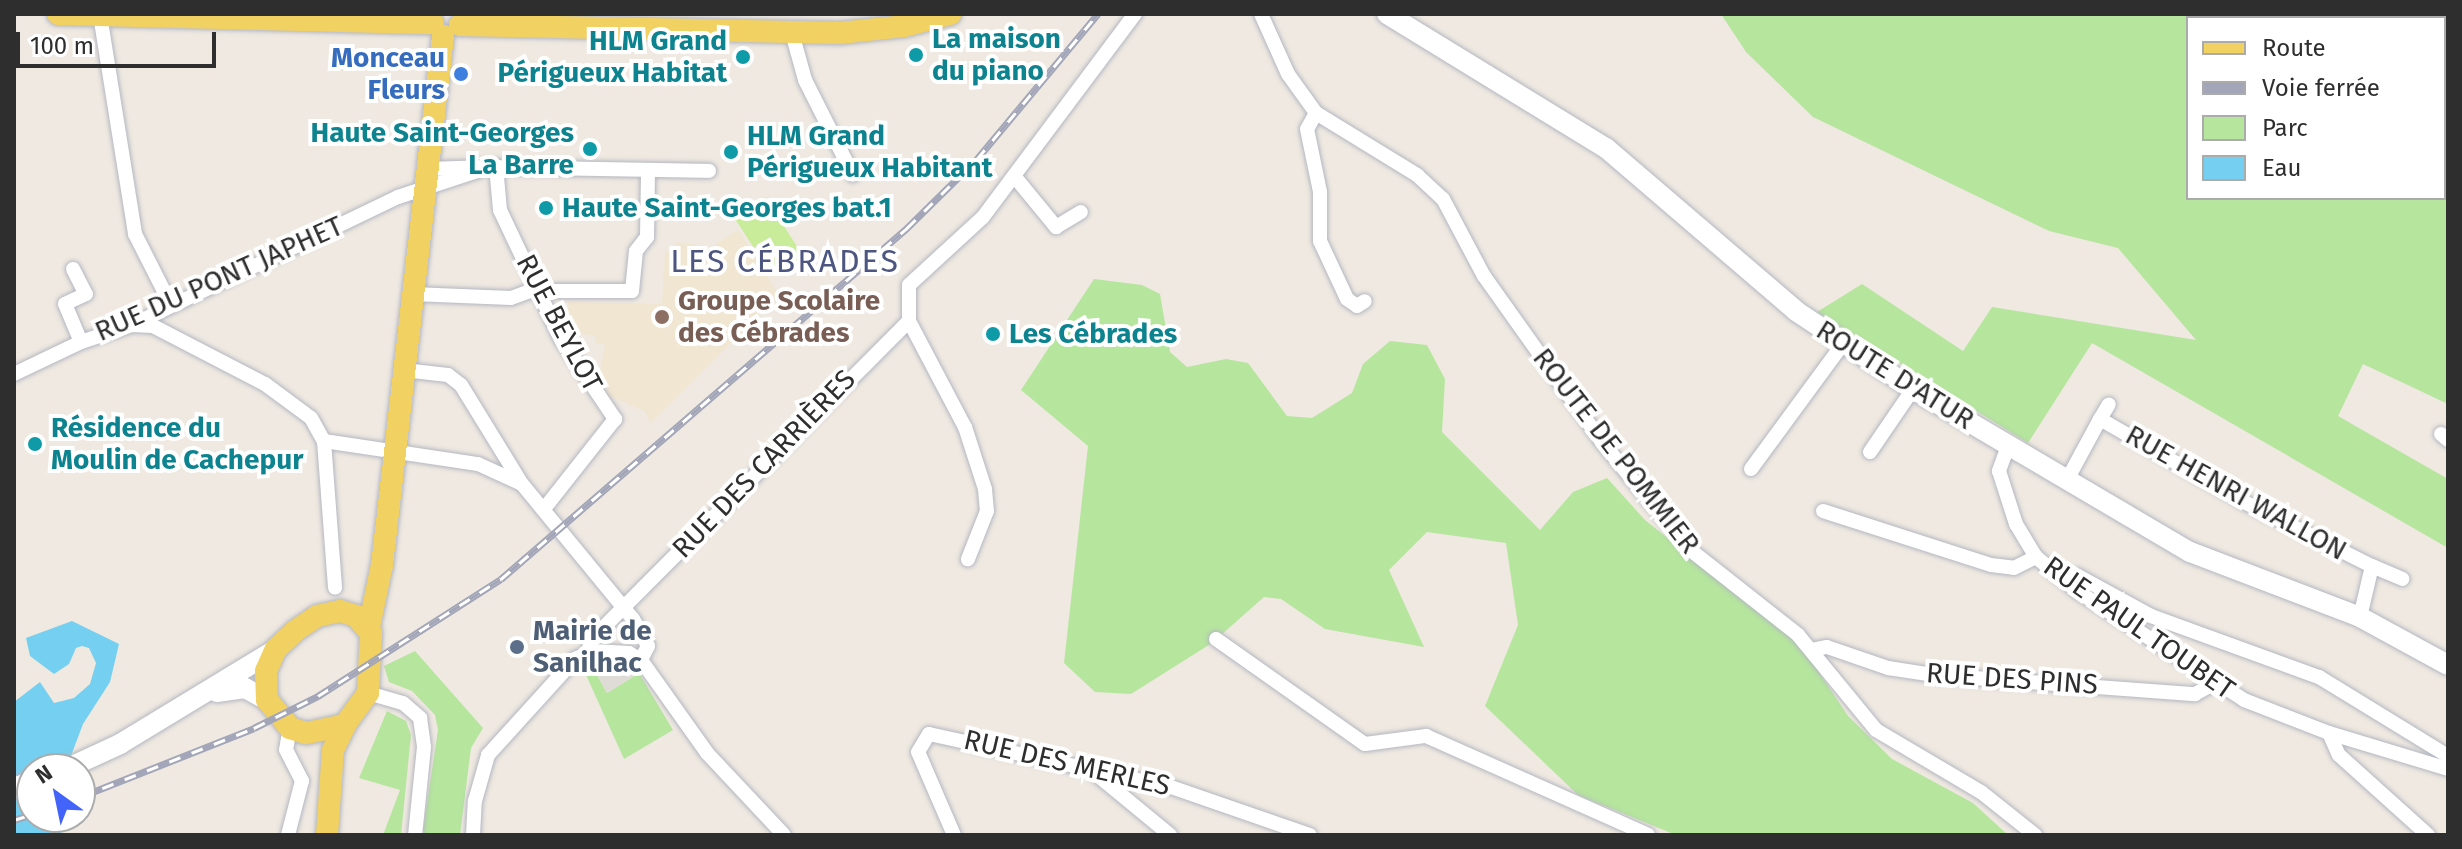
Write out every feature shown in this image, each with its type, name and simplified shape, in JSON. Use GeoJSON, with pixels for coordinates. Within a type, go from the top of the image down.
{"type":"FeatureCollection","features":[{"type":"Feature","properties":{"kind":"main road"},"geometry":{"type":"LineString","coordinates":[[58,14],[446,23],[632,21],[792,33],[872,31],[950,14]]}},
{"type":"Feature","properties":{"kind":"main road","name":"ROUTE D'ATUR"},"geometry":{"type":"LineString","coordinates":[[1387,14],[1606,148],[1842,345],[1913,389],[2190,552],[2360,617],[2448,665]]}},
{"type":"Feature","properties":{"kind":"main road"},"geometry":{"type":"LineString","coordinates":[[329,827],[333,750],[345,725],[368,693],[373,649],[369,627],[382,565],[446,23]]}},
{"type":"Feature","properties":{"kind":"main road"},"geometry":{"type":"LineString","coordinates":[[96,755],[120,744],[276,649],[317,616],[340,611],[366,592],[382,565]]}},
{"type":"Feature","properties":{"kind":"main road"},"geometry":{"type":"LineString","coordinates":[[340,611],[369,627]]}},
{"type":"Feature","properties":{"kind":"main road"},"geometry":{"type":"LineString","coordinates":[[267,700],[266,671],[276,649]]}},
{"type":"Feature","properties":{"kind":"main road"},"geometry":{"type":"LineString","coordinates":[[201,696],[238,687],[267,700],[298,730],[323,765],[329,827]]}},
{"type":"Feature","properties":{"kind":"main road"},"geometry":{"type":"LineString","coordinates":[[298,730],[345,725]]}},
{"type":"Feature","properties":{"kind":"street"},"geometry":{"type":"LineString","coordinates":[[100,14],[135,234],[171,305]]}},
{"type":"Feature","properties":{"kind":"street"},"geometry":{"type":"LineString","coordinates":[[968,559],[987,511],[985,489],[970,438],[909,321],[909,285],[983,217],[1135,14]]}},
{"type":"Feature","properties":{"kind":"street","name":"ROUTE DE POMMIER"},"geometry":{"type":"LineString","coordinates":[[1261,14],[1288,74],[1316,113],[1436,190],[1484,276],[1663,519],[1706,566],[1772,611],[1811,650],[1879,733],[1981,792],[2035,835]]}},
{"type":"Feature","properties":{"kind":"street"},"geometry":{"type":"LineString","coordinates":[[792,33],[805,80],[853,175]]}},
{"type":"Feature","properties":{"kind":"street"},"geometry":{"type":"LineString","coordinates":[[1316,113],[1307,129],[1320,192],[1320,241],[1347,299],[1357,306],[1365,301]]}},
{"type":"Feature","properties":{"kind":"street"},"geometry":{"type":"LineString","coordinates":[[426,178],[493,167],[709,171]]}},
{"type":"Feature","properties":{"kind":"street","name":"RUE BEYLOT"},"geometry":{"type":"LineString","coordinates":[[493,167],[500,210],[561,339],[615,419],[544,509]]}},
{"type":"Feature","properties":{"kind":"street"},"geometry":{"type":"LineString","coordinates":[[412,294],[511,298],[539,291],[632,291],[636,251],[647,237],[648,170]]}},
{"type":"Feature","properties":{"kind":"street"},"geometry":{"type":"LineString","coordinates":[[1015,177],[1056,227],[1081,212]]}},
{"type":"Feature","properties":{"kind":"street","name":"RUE DU PONT JAPHET"},"geometry":{"type":"LineString","coordinates":[[14,374],[81,342],[132,325],[426,178]]}},
{"type":"Feature","properties":{"kind":"street"},"geometry":{"type":"LineString","coordinates":[[73,269],[86,294],[65,304],[81,342]]}},
{"type":"Feature","properties":{"kind":"street","name":"RUE DES CARRIÈRES"},"geometry":{"type":"LineString","coordinates":[[473,835],[475,801],[488,755],[527,707],[588,651],[592,639],[909,321]]}},
{"type":"Feature","properties":{"kind":"street"},"geometry":{"type":"LineString","coordinates":[[132,325],[153,326],[265,384],[311,418],[324,441],[335,588]]}},
{"type":"Feature","properties":{"kind":"street"},"geometry":{"type":"LineString","coordinates":[[1751,469],[1842,345]]}},
{"type":"Feature","properties":{"kind":"street"},"geometry":{"type":"LineString","coordinates":[[404,370],[448,375],[461,385],[522,484],[625,606],[648,646],[641,660]]}},
{"type":"Feature","properties":{"kind":"street"},"geometry":{"type":"LineString","coordinates":[[1870,452],[1913,389]]}},
{"type":"Feature","properties":{"kind":"street","name":"RUE HENRI WALLON"},"geometry":{"type":"LineString","coordinates":[[2067,480],[2109,404]]}},
{"type":"Feature","properties":{"kind":"street","name":"RUE HENRI WALLON"},"geometry":{"type":"LineString","coordinates":[[2100,419],[2242,501],[2402,579]]}},
{"type":"Feature","properties":{"kind":"street"},"geometry":{"type":"LineString","coordinates":[[324,441],[478,464],[522,484]]}},
{"type":"Feature","properties":{"kind":"street","name":"RUE PAUL TOUBET"},"geometry":{"type":"LineString","coordinates":[[2008,446],[2000,461],[2002,485],[2036,557],[2055,574],[2213,684],[2329,733],[2448,769]]}},
{"type":"Feature","properties":{"kind":"street"},"geometry":{"type":"LineString","coordinates":[[1823,511],[1991,565],[2014,568],[2036,557]]}},
{"type":"Feature","properties":{"kind":"street","name":"RUE HENRI WALLON"},"geometry":{"type":"LineString","coordinates":[[2360,617],[2372,566]]}},
{"type":"Feature","properties":{"kind":"street"},"geometry":{"type":"LineString","coordinates":[[2055,574],[2078,576],[2151,616],[2319,677],[2448,756]]}},
{"type":"Feature","properties":{"kind":"street"},"geometry":{"type":"LineString","coordinates":[[1216,639],[1365,744],[1426,736],[1648,835]]}},
{"type":"Feature","properties":{"kind":"street","name":"RUE DES PINS"},"geometry":{"type":"LineString","coordinates":[[1811,650],[1827,647],[1888,668],[1934,675],[2195,694],[2213,684]]}},
{"type":"Feature","properties":{"kind":"street"},"geometry":{"type":"LineString","coordinates":[[588,651],[616,651],[641,660],[707,753],[784,835]]}},
{"type":"Feature","properties":{"kind":"street"},"geometry":{"type":"LineString","coordinates":[[368,693],[403,703],[420,718],[424,747],[415,835]]}},
{"type":"Feature","properties":{"kind":"street"},"geometry":{"type":"LineString","coordinates":[[288,835],[302,781],[286,750],[298,730]]}},
{"type":"Feature","properties":{"kind":"street"},"geometry":{"type":"LineString","coordinates":[[2329,733],[2339,755],[2428,835]]}},
{"type":"Feature","properties":{"kind":"street","name":"RUE DES MERLES"},"geometry":{"type":"LineString","coordinates":[[954,835],[918,752],[929,734],[1171,787],[1310,835]]}},
{"type":"Feature","properties":{"kind":"street"},"geometry":{"type":"LineString","coordinates":[[1089,769],[1170,835]]}},
{"type":"Feature","properties":{"kind":"shaded area","name":"Groupe Scolaire des Cébrades"},"geometry":{"type":"Polygon","coordinates":[[[738,230],[779,295],[651,423],[644,411],[608,395],[600,372],[605,344],[595,343],[595,336],[568,331],[568,302],[662,304],[665,251],[676,252],[677,242],[711,247],[738,230]]]}},
{"type":"Feature","properties":{"kind":"shaded area"},"geometry":{"type":"Polygon","coordinates":[[[621,658],[642,671],[607,693],[588,659],[621,658]]]}},
{"type":"Feature","properties":{"kind":"green space"},"geometry":{"type":"Polygon","coordinates":[[[1721,14],[2235,14],[2239,16],[2186,16],[2186,200],[2446,200],[2448,94],[2448,404],[2363,364],[2338,416],[2448,479],[2448,548],[2092,343],[2028,443],[1817,312],[1862,284],[1963,351],[1992,307],[2196,340],[2118,248],[2049,231],[1813,117],[1746,52],[1721,14]]]}},
{"type":"Feature","properties":{"kind":"green space"},"geometry":{"type":"Polygon","coordinates":[[[765,197],[804,257],[773,277],[734,217],[765,197]]]}},
{"type":"Feature","properties":{"kind":"green space"},"geometry":{"type":"Polygon","coordinates":[[[1094,279],[1142,285],[1160,294],[1170,352],[1187,367],[1226,359],[1248,363],[1287,416],[1312,418],[1352,393],[1363,364],[1390,341],[1427,345],[1445,379],[1442,432],[1540,530],[1573,492],[1607,478],[1645,520],[1800,644],[1848,716],[1892,759],[1973,803],[2008,835],[1676,835],[1578,795],[1485,706],[1518,625],[1506,543],[1427,532],[1389,570],[1424,647],[1325,629],[1281,599],[1264,597],[1212,643],[1131,694],[1095,692],[1064,663],[1088,446],[1021,390],[1094,279]]]}},
{"type":"Feature","properties":{"kind":"green space"},"geometry":{"type":"Polygon","coordinates":[[[415,651],[483,728],[471,748],[460,835],[425,835],[423,830],[438,730],[435,715],[412,691],[389,682],[384,666],[415,651]]]}},
{"type":"Feature","properties":{"kind":"green space"},"geometry":{"type":"Polygon","coordinates":[[[590,662],[607,693],[639,673],[673,730],[624,759],[582,666],[590,662]]]}},
{"type":"Feature","properties":{"kind":"green space"},"geometry":{"type":"Polygon","coordinates":[[[387,711],[406,721],[411,735],[401,835],[383,835],[400,790],[359,778],[387,711]]]}},
{"type":"Feature","properties":{"kind":"water"},"geometry":{"type":"Polygon","coordinates":[[[72,621],[119,644],[110,682],[83,724],[72,753],[16,753],[16,833],[61,835],[14,835],[14,702],[40,682],[54,703],[74,698],[90,684],[96,663],[89,648],[82,646],[76,648],[69,664],[54,674],[30,656],[26,638],[72,621]]]}},
{"type":"Feature","properties":{"kind":"railway"},"geometry":{"type":"LineString","coordinates":[[96,791],[254,728],[318,696],[501,579],[907,228],[977,159],[1098,14]]}},
{"type":"Feature","properties":{"kind":"place","name":"La maison du piano"},"geometry":{"type":"Point","coordinates":[916,55]}},
{"type":"Feature","properties":{"kind":"place","name":"HLM Grand Périgueux Habitat"},"geometry":{"type":"Point","coordinates":[743,57]}},
{"type":"Feature","properties":{"kind":"place","name":"Monceau Fleurs"},"geometry":{"type":"Point","coordinates":[461,74]}},
{"type":"Feature","properties":{"kind":"place","name":"Haute Saint-Georges La Barre"},"geometry":{"type":"Point","coordinates":[590,149]}},
{"type":"Feature","properties":{"kind":"place","name":"HLM Grand Périgueux Habitant"},"geometry":{"type":"Point","coordinates":[731,152]}},
{"type":"Feature","properties":{"kind":"place","name":"Haute Saint-Georges bat.1"},"geometry":{"type":"Point","coordinates":[546,208]}},
{"type":"Feature","properties":{"kind":"place","name":"Groupe Scolaire des Cébrades"},"geometry":{"type":"Point","coordinates":[662,317]}},
{"type":"Feature","properties":{"kind":"place","name":"Les Cébrades"},"geometry":{"type":"Point","coordinates":[993,334]}},
{"type":"Feature","properties":{"kind":"place","name":"Résidence du Moulin de Cachepur"},"geometry":{"type":"Point","coordinates":[35,444]}},
{"type":"Feature","properties":{"kind":"place","name":"Mairie de Sanilhac"},"geometry":{"type":"Point","coordinates":[517,647]}},
{"type":"Feature","properties":{"kind":"district","name":"LES CÉBRADES"},"geometry":{"type":"Point","coordinates":[785,261]}}]}
